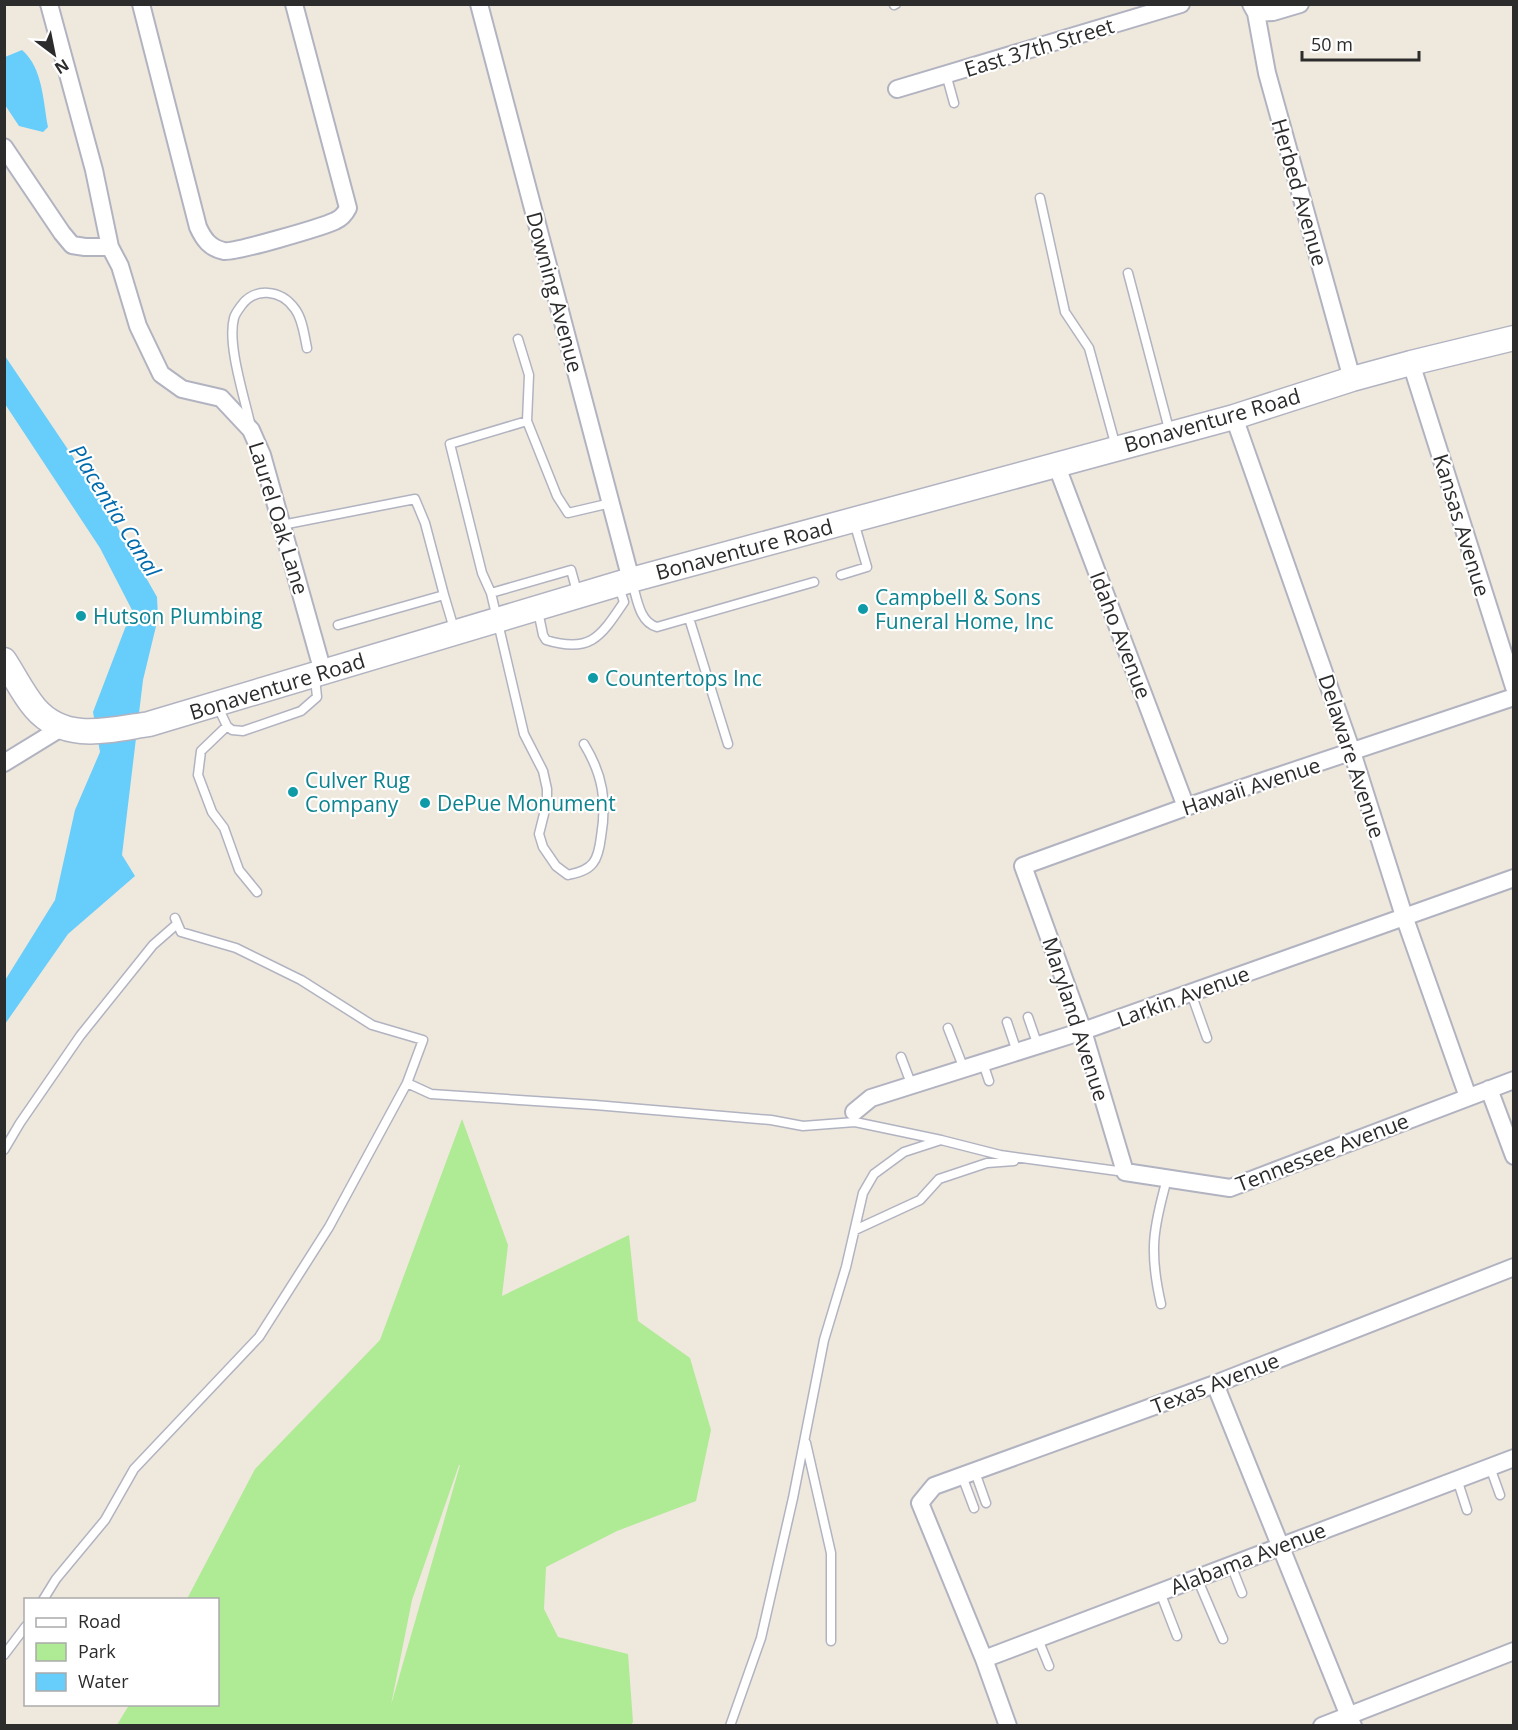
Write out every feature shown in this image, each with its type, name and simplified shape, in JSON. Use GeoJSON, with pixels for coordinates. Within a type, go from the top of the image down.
{"type":"FeatureCollection","features":[{"type":"Feature","properties":{"kind":"street","name":"Laurel Oak Lane"},"geometry":{"type":"LineString","coordinates":[[49,4],[94,171],[110,247],[120,266],[138,326],[161,374],[182,389],[221,398],[251,430],[262,454],[282,525],[319,673]]}},
{"type":"Feature","properties":{"kind":"street"},"geometry":{"type":"LineString","coordinates":[[141,4],[198,227],[204,240],[215,249],[227,252],[336,221],[344,215],[348,208],[294,4]]}},
{"type":"Feature","properties":{"kind":"street","name":"Downing Avenue"},"geometry":{"type":"LineString","coordinates":[[479,4],[611,503],[624,582]]}},
{"type":"Feature","properties":{"kind":"street","name":"East 37th Street"},"geometry":{"type":"LineString","coordinates":[[897,89],[1181,4]]}},
{"type":"Feature","properties":{"kind":"street"},"geometry":{"type":"LineString","coordinates":[[1254,9],[1273,12],[1300,4]]}},
{"type":"Feature","properties":{"kind":"street","name":"Herbed Avenue"},"geometry":{"type":"LineString","coordinates":[[1254,9],[1266,73],[1352,379]]}},
{"type":"Feature","properties":{"kind":"street"},"geometry":{"type":"LineString","coordinates":[[4,147],[72,245],[110,247]]}},
{"type":"Feature","properties":{"kind":"street","name":"Bonaventure Road"},"geometry":{"type":"LineString","coordinates":[[5,662],[35,709],[61,728],[91,733],[149,724],[624,582],[1234,417],[1352,379],[1514,338]]}},
{"type":"Feature","properties":{"kind":"street","name":"Kansas Avenue"},"geometry":{"type":"LineString","coordinates":[[1412,363],[1514,687]]}},
{"type":"Feature","properties":{"kind":"street","name":"Delaware Avenue"},"geometry":{"type":"LineString","coordinates":[[1234,417],[1352,753],[1404,916],[1468,1097]]}},
{"type":"Feature","properties":{"kind":"street","name":"Idaho Avenue"},"geometry":{"type":"LineString","coordinates":[[1056,464],[1186,807]]}},
{"type":"Feature","properties":{"kind":"street","name":"Hawaii Avenue"},"geometry":{"type":"LineString","coordinates":[[1023,866],[1186,807],[1514,697]]}},
{"type":"Feature","properties":{"kind":"street"},"geometry":{"type":"LineString","coordinates":[[4,763],[61,728]]}},
{"type":"Feature","properties":{"kind":"street","name":"Maryland Avenue"},"geometry":{"type":"LineString","coordinates":[[1023,866],[1083,1031],[1125,1172]]}},
{"type":"Feature","properties":{"kind":"street","name":"Larkin Avenue"},"geometry":{"type":"LineString","coordinates":[[854,1112],[871,1098],[1083,1031],[1514,878]]}},
{"type":"Feature","properties":{"kind":"street","name":"Tennessee Avenue"},"geometry":{"type":"LineString","coordinates":[[1125,1172],[1230,1188],[1514,1080]]}},
{"type":"Feature","properties":{"kind":"street"},"geometry":{"type":"LineString","coordinates":[[1489,1089],[1514,1156]]}},
{"type":"Feature","properties":{"kind":"street","name":"Texas Avenue"},"geometry":{"type":"LineString","coordinates":[[984,1659],[920,1503],[934,1486],[1215,1384],[1514,1267]]}},
{"type":"Feature","properties":{"kind":"street"},"geometry":{"type":"LineString","coordinates":[[1215,1384],[1351,1721]]}},
{"type":"Feature","properties":{"kind":"street","name":"Alabama Avenue"},"geometry":{"type":"LineString","coordinates":[[984,1659],[1514,1458]]}},
{"type":"Feature","properties":{"kind":"street"},"geometry":{"type":"LineString","coordinates":[[1322,1725],[1351,1721],[1514,1651]]}},
{"type":"Feature","properties":{"kind":"street"},"geometry":{"type":"LineString","coordinates":[[984,1659],[1008,1725]]}},
{"type":"Feature","properties":{"kind":"lane"},"geometry":{"type":"LineString","coordinates":[[946,74],[954,103]]}},
{"type":"Feature","properties":{"kind":"lane"},"geometry":{"type":"LineString","coordinates":[[1041,198],[1065,312],[1089,348],[1116,448]]}},
{"type":"Feature","properties":{"kind":"lane"},"geometry":{"type":"LineString","coordinates":[[1128,273],[1170,434]]}},
{"type":"Feature","properties":{"kind":"lane"},"geometry":{"type":"LineString","coordinates":[[251,430],[233,341],[234,317],[247,298],[264,292],[281,295],[294,308],[303,326],[307,348]]}},
{"type":"Feature","properties":{"kind":"lane"},"geometry":{"type":"LineString","coordinates":[[518,339],[529,375],[527,421],[557,496],[568,513],[611,503]]}},
{"type":"Feature","properties":{"kind":"lane"},"geometry":{"type":"LineString","coordinates":[[527,421],[450,444],[482,573],[491,593],[498,620],[524,734],[543,771],[547,802],[539,834],[543,847],[556,866],[568,875],[578,873],[594,863],[602,829],[605,803],[594,759],[584,744]]}},
{"type":"Feature","properties":{"kind":"lane"},"geometry":{"type":"LineString","coordinates":[[282,525],[415,500],[425,523],[455,633]]}},
{"type":"Feature","properties":{"kind":"lane"},"geometry":{"type":"LineString","coordinates":[[841,575],[867,567],[853,519]]}},
{"type":"Feature","properties":{"kind":"lane"},"geometry":{"type":"LineString","coordinates":[[491,593],[571,570],[578,596]]}},
{"type":"Feature","properties":{"kind":"lane"},"geometry":{"type":"LineString","coordinates":[[538,608],[546,640],[564,645],[587,642],[600,636],[624,602],[624,582]]}},
{"type":"Feature","properties":{"kind":"lane"},"geometry":{"type":"LineString","coordinates":[[624,582],[643,617],[650,625],[657,627],[814,582]]}},
{"type":"Feature","properties":{"kind":"lane"},"geometry":{"type":"LineString","coordinates":[[338,626],[444,595]]}},
{"type":"Feature","properties":{"kind":"lane"},"geometry":{"type":"LineString","coordinates":[[689,618],[728,744]]}},
{"type":"Feature","properties":{"kind":"lane"},"geometry":{"type":"LineString","coordinates":[[216,704],[227,726],[232,730],[243,731],[301,711],[317,697],[319,673]]}},
{"type":"Feature","properties":{"kind":"lane"},"geometry":{"type":"LineString","coordinates":[[227,726],[201,751],[198,774],[212,812],[224,828],[239,870],[256,892]]}},
{"type":"Feature","properties":{"kind":"lane"},"geometry":{"type":"LineString","coordinates":[[4,1150],[80,1036],[153,945],[176,921],[181,932],[236,948],[301,980],[372,1025],[423,1040],[407,1083],[329,1227],[259,1337],[134,1469],[105,1520],[56,1579],[44,1598]]}},
{"type":"Feature","properties":{"kind":"lane"},"geometry":{"type":"LineString","coordinates":[[1191,993],[1207,1038]]}},
{"type":"Feature","properties":{"kind":"lane"},"geometry":{"type":"LineString","coordinates":[[1028,1017],[1038,1046]]}},
{"type":"Feature","properties":{"kind":"lane"},"geometry":{"type":"LineString","coordinates":[[1007,1022],[1017,1052]]}},
{"type":"Feature","properties":{"kind":"lane"},"geometry":{"type":"LineString","coordinates":[[948,1028],[964,1069]]}},
{"type":"Feature","properties":{"kind":"lane"},"geometry":{"type":"LineString","coordinates":[[901,1057],[912,1086]]}},
{"type":"Feature","properties":{"kind":"lane"},"geometry":{"type":"LineString","coordinates":[[983,1063],[989,1081]]}},
{"type":"Feature","properties":{"kind":"lane"},"geometry":{"type":"LineString","coordinates":[[407,1083],[431,1094],[771,1120],[803,1126],[855,1122],[1029,1160],[1125,1172]]}},
{"type":"Feature","properties":{"kind":"lane"},"geometry":{"type":"LineString","coordinates":[[730,1725],[761,1638],[794,1498],[824,1340],[863,1193],[874,1173],[904,1152],[941,1140]]}},
{"type":"Feature","properties":{"kind":"lane"},"geometry":{"type":"LineString","coordinates":[[855,1230],[920,1200],[939,1179],[950,1174],[987,1163],[1029,1160]]}},
{"type":"Feature","properties":{"kind":"lane"},"geometry":{"type":"LineString","coordinates":[[1161,1304],[1154,1273],[1153,1249],[1158,1213],[1167,1179]]}},
{"type":"Feature","properties":{"kind":"lane"},"geometry":{"type":"LineString","coordinates":[[805,1440],[831,1553],[831,1641]]}},
{"type":"Feature","properties":{"kind":"lane"},"geometry":{"type":"LineString","coordinates":[[1490,1467],[1500,1495]]}},
{"type":"Feature","properties":{"kind":"lane"},"geometry":{"type":"LineString","coordinates":[[968,1474],[986,1503]]}},
{"type":"Feature","properties":{"kind":"lane"},"geometry":{"type":"LineString","coordinates":[[968,1474],[974,1508]]}},
{"type":"Feature","properties":{"kind":"lane"},"geometry":{"type":"LineString","coordinates":[[1457,1479],[1467,1510]]}},
{"type":"Feature","properties":{"kind":"lane"},"geometry":{"type":"LineString","coordinates":[[1230,1565],[1242,1593]]}},
{"type":"Feature","properties":{"kind":"lane"},"geometry":{"type":"LineString","coordinates":[[1197,1577],[1223,1639]]}},
{"type":"Feature","properties":{"kind":"lane"},"geometry":{"type":"LineString","coordinates":[[1160,1592],[1177,1636]]}},
{"type":"Feature","properties":{"kind":"lane"},"geometry":{"type":"LineString","coordinates":[[4,1655],[24,1629]]}},
{"type":"Feature","properties":{"kind":"lane"},"geometry":{"type":"LineString","coordinates":[[1038,1639],[1049,1666]]}},
{"type":"Feature","properties":{"kind":"green space"},"geometry":{"type":"Polygon","coordinates":[[[462,1119],[508,1245],[502,1296],[629,1235],[638,1321],[690,1358],[711,1430],[696,1501],[617,1531],[546,1567],[544,1609],[558,1637],[628,1654],[633,1722],[630,1726],[117,1725],[128,1706],[219,1706],[219,1598],[188,1598],[255,1469],[380,1340],[462,1119]],[[460,1465],[412,1600],[391,1705],[460,1465]]]}},
{"type":"Feature","properties":{"kind":"water"},"geometry":{"type":"Polygon","coordinates":[[[22,50],[34,66],[41,86],[48,127],[43,132],[19,126],[5,105],[5,57],[22,50]]]}},
{"type":"Feature","properties":{"kind":"water"},"geometry":{"type":"Polygon","coordinates":[[[5,356],[100,497],[157,597],[158,618],[143,680],[122,855],[135,876],[68,934],[5,1024],[4,982],[55,900],[75,810],[100,752],[93,712],[132,610],[100,548],[5,404],[5,356]]]}},
{"type":"Feature","properties":{"kind":"place","name":"Campbell & Sons Funeral Home, Inc"},"geometry":{"type":"Point","coordinates":[863,609]}},
{"type":"Feature","properties":{"kind":"place","name":"Hutson Plumbing"},"geometry":{"type":"Point","coordinates":[81,616]}},
{"type":"Feature","properties":{"kind":"place","name":"Countertops Inc"},"geometry":{"type":"Point","coordinates":[593,678]}},
{"type":"Feature","properties":{"kind":"place","name":"Culver Rug Company"},"geometry":{"type":"Point","coordinates":[293,792]}},
{"type":"Feature","properties":{"kind":"place","name":"DePue Monument"},"geometry":{"type":"Point","coordinates":[425,803]}},
{"type":"Feature","properties":{"kind":"water label","name":"Placentia Canal"},"geometry":{"type":"Point","coordinates":[116,510]}}]}
